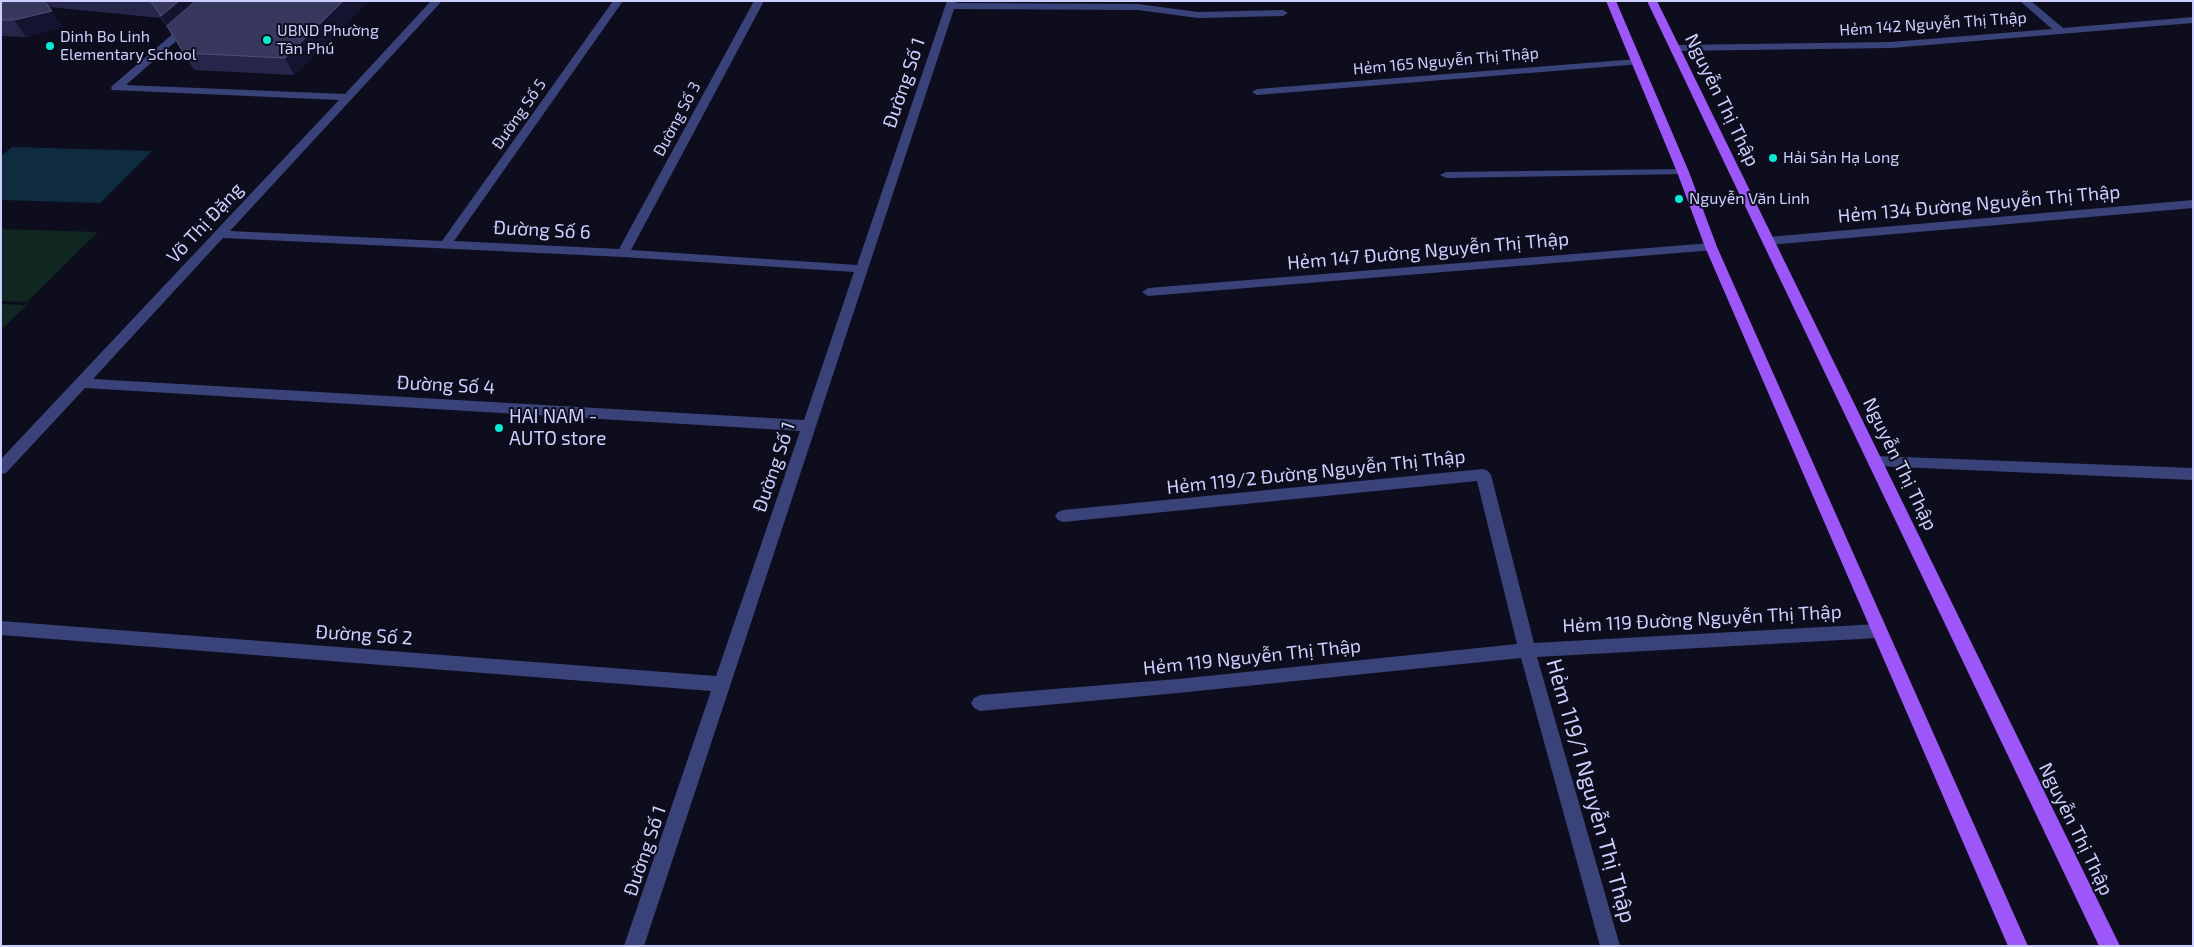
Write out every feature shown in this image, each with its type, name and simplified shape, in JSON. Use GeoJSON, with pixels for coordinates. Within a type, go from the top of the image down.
{"type":"FeatureCollection","features":[{"type":"Feature","properties":{"kind":"main road"},"geometry":{"type":"LineString","coordinates":[[1611,1],[1683,172],[1711,247],[1878,631],[2018,946]]}},
{"type":"Feature","properties":{"kind":"main road","name":"Nguyễn Thị Thập"},"geometry":{"type":"LineString","coordinates":[[1652,1],[2110,946]]}},
{"type":"Feature","properties":{"kind":"street"},"geometry":{"type":"LineString","coordinates":[[217,1],[116,88],[348,97]]}},
{"type":"Feature","properties":{"kind":"street","name":"Võ Thị Đặng"},"geometry":{"type":"LineString","coordinates":[[1,469],[437,1]]}},
{"type":"Feature","properties":{"kind":"street","name":"Đường Số 5"},"geometry":{"type":"LineString","coordinates":[[446,244],[618,1]]}},
{"type":"Feature","properties":{"kind":"street","name":"Đường Số 3"},"geometry":{"type":"LineString","coordinates":[[623,253],[759,1]]}},
{"type":"Feature","properties":{"kind":"street"},"geometry":{"type":"LineString","coordinates":[[2025,1],[2061,31]]}},
{"type":"Feature","properties":{"kind":"street"},"geometry":{"type":"LineString","coordinates":[[952,4],[1141,4],[1198,15],[1284,13]]}},
{"type":"Feature","properties":{"kind":"street","name":"Đường Số 1"},"geometry":{"type":"LineString","coordinates":[[634,946],[952,4]]}},
{"type":"Feature","properties":{"kind":"street","name":"Hẻm 142 Nguyễn Thị Thập"},"geometry":{"type":"LineString","coordinates":[[1675,48],[1891,45],[2193,20]]}},
{"type":"Feature","properties":{"kind":"street","name":"Hẻm 165 Nguyễn Thị Thập"},"geometry":{"type":"LineString","coordinates":[[1257,92],[1637,62]]}},
{"type":"Feature","properties":{"kind":"street"},"geometry":{"type":"LineString","coordinates":[[1446,175],[1683,172]]}},
{"type":"Feature","properties":{"kind":"street","name":"Hẻm 134 Đường Nguyễn Thị Thập"},"geometry":{"type":"LineString","coordinates":[[1768,241],[2193,204]]}},
{"type":"Feature","properties":{"kind":"street","name":"Đường Số 6"},"geometry":{"type":"LineString","coordinates":[[220,234],[623,253],[862,269]]}},
{"type":"Feature","properties":{"kind":"street","name":"Hẻm 147 Đường Nguyễn Thị Thập"},"geometry":{"type":"LineString","coordinates":[[1148,292],[1711,247]]}},
{"type":"Feature","properties":{"kind":"street","name":"Đường Số 4"},"geometry":{"type":"LineString","coordinates":[[81,384],[809,426]]}},
{"type":"Feature","properties":{"kind":"street"},"geometry":{"type":"LineString","coordinates":[[1876,461],[2193,474]]}},
{"type":"Feature","properties":{"kind":"street","name":"Hẻm 119/2 Đường Nguyễn Thị Thập"},"geometry":{"type":"LineString","coordinates":[[1063,516],[1484,475],[1527,650]]}},
{"type":"Feature","properties":{"kind":"street","name":"Đường Số 2"},"geometry":{"type":"LineString","coordinates":[[1,628],[723,684]]}},
{"type":"Feature","properties":{"kind":"street","name":"Hẻm 119 Đường Nguyễn Thị Thập"},"geometry":{"type":"LineString","coordinates":[[1527,650],[1878,631]]}},
{"type":"Feature","properties":{"kind":"street","name":"Hẻm 119 Nguyễn Thị Thập"},"geometry":{"type":"LineString","coordinates":[[980,703],[1178,686],[1527,650]]}},
{"type":"Feature","properties":{"kind":"street","name":"Hẻm 119/1 Nguyễn Thị Thập"},"geometry":{"type":"LineString","coordinates":[[1527,650],[1610,946]]}},
{"type":"Feature","properties":{"kind":"green space"},"geometry":{"type":"Polygon","coordinates":[[[1,229],[98,232],[27,302],[1,301],[1,229]]]}},
{"type":"Feature","properties":{"kind":"green space"},"geometry":{"type":"Polygon","coordinates":[[[1,304],[27,305],[1,330],[1,304]]]}},
{"type":"Feature","properties":{"kind":"water"},"geometry":{"type":"Polygon","coordinates":[[[12,147],[152,151],[100,203],[1,200],[1,156],[12,147]]]}},
{"type":"Feature","properties":{"kind":"building"},"geometry":{"type":"Polygon","coordinates":[[[1,1],[44,1],[52,11],[14,20],[1,20],[1,1]]]}},
{"type":"Feature","properties":{"kind":"building"},"geometry":{"type":"Polygon","coordinates":[[[148,1],[179,1],[161,16],[151,2],[148,1]]]}},
{"type":"Feature","properties":{"kind":"building","name":"UBND Phường Tân Phú"},"geometry":{"type":"Polygon","coordinates":[[[196,1],[343,1],[285,58],[184,53],[167,26],[196,1]]]}},
{"type":"Feature","properties":{"kind":"place","name":"UBND Phường Tân Phú"},"geometry":{"type":"Point","coordinates":[267,40]}},
{"type":"Feature","properties":{"kind":"place","name":"Dinh Bo Linh Elementary School"},"geometry":{"type":"Point","coordinates":[50,46]}},
{"type":"Feature","properties":{"kind":"place","name":"Hải Sản Hạ Long"},"geometry":{"type":"Point","coordinates":[1773,158]}},
{"type":"Feature","properties":{"kind":"place","name":"Nguyễn Văn Linh"},"geometry":{"type":"Point","coordinates":[1679,199]}},
{"type":"Feature","properties":{"kind":"place","name":"HAI NAM - AUTO store"},"geometry":{"type":"Point","coordinates":[499,428]}}]}
